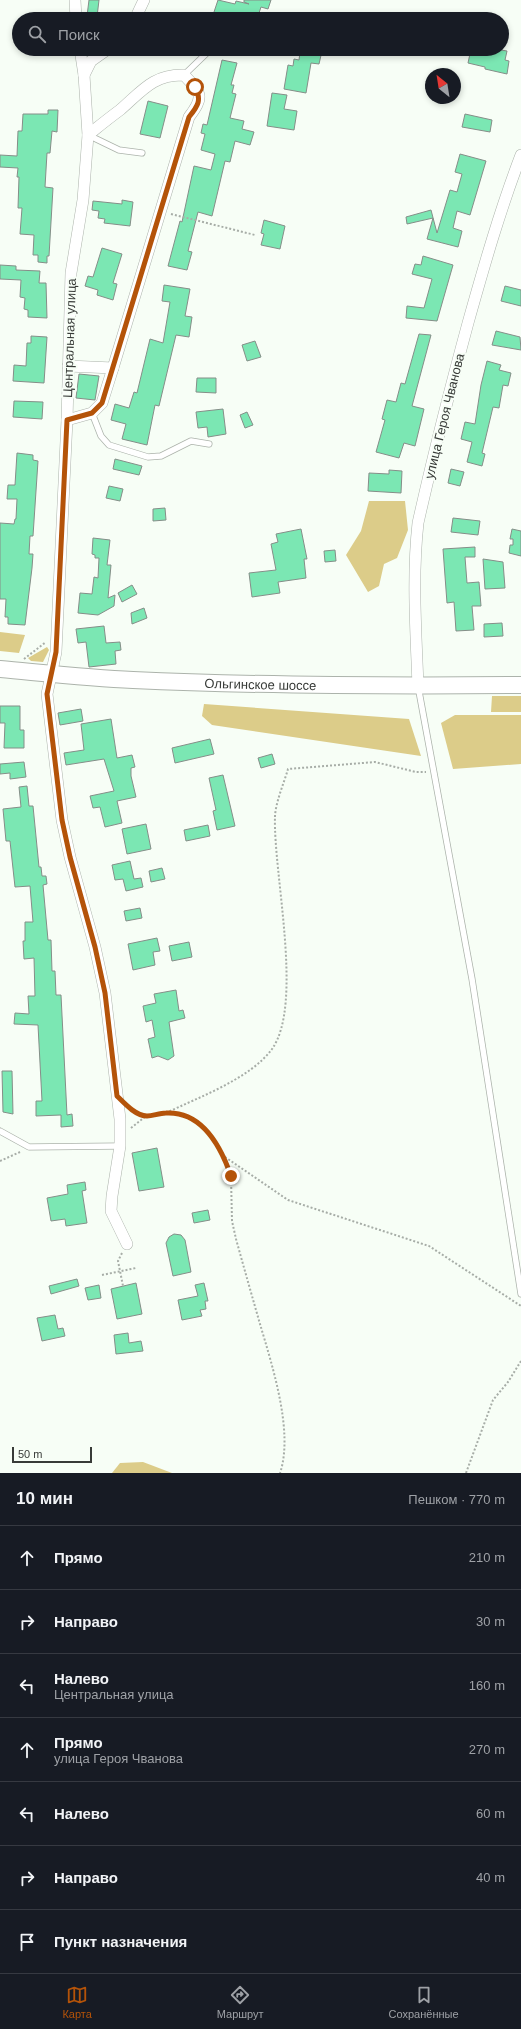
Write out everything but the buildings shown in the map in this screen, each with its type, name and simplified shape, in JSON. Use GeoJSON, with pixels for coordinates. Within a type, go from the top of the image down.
{"type":"FeatureCollection","features":[{"type":"Feature","properties":{"kind":"main road","name":"Ольгинское шоссе"},"geometry":{"type":"LineString","coordinates":[[0,670],[193,682],[418,686],[521,685]]}},
{"type":"Feature","properties":{"kind":"street"},"geometry":{"type":"LineString","coordinates":[[74,0],[75,12]]}},
{"type":"Feature","properties":{"kind":"street"},"geometry":{"type":"LineString","coordinates":[[138,12],[144,0]]}},
{"type":"Feature","properties":{"kind":"street","name":"Центральная улица"},"geometry":{"type":"LineString","coordinates":[[51,674],[56,652],[57,635],[67,420],[71,272],[82,200],[88,135],[84,75],[81,56]]}},
{"type":"Feature","properties":{"kind":"street"},"geometry":{"type":"LineString","coordinates":[[84,75],[91,61],[98,56]]}},
{"type":"Feature","properties":{"kind":"street"},"geometry":{"type":"LineString","coordinates":[[67,420],[92,413],[102,403],[189,117],[199,104],[199,95],[195,87],[184,75],[172,75],[141,89],[121,109],[88,135]]}},
{"type":"Feature","properties":{"kind":"street","name":"улица Героя Чванова"},"geometry":{"type":"LineString","coordinates":[[418,686],[415,614],[418,523],[458,362],[488,252],[503,203],[521,154]]}},
{"type":"Feature","properties":{"kind":"street"},"geometry":{"type":"LineString","coordinates":[[68,366],[113,368]]}},
{"type":"Feature","properties":{"kind":"street"},"geometry":{"type":"LineString","coordinates":[[51,674],[47,694],[62,820],[70,857],[95,947],[105,993],[117,1096],[120,1141],[111,1211],[127,1244]]}},
{"type":"Feature","properties":{"kind":"lane"},"geometry":{"type":"LineString","coordinates":[[184,75],[204,56]]}},
{"type":"Feature","properties":{"kind":"lane"},"geometry":{"type":"LineString","coordinates":[[88,135],[119,150],[142,153]]}},
{"type":"Feature","properties":{"kind":"lane"},"geometry":{"type":"LineString","coordinates":[[92,413],[101,436],[109,445],[148,457],[162,456],[191,441],[209,444]]}},
{"type":"Feature","properties":{"kind":"lane"},"geometry":{"type":"LineString","coordinates":[[418,686],[472,980],[521,1294]]}},
{"type":"Feature","properties":{"kind":"lane"},"geometry":{"type":"LineString","coordinates":[[0,1131],[29,1147],[120,1141]]}},
{"type":"Feature","properties":{"kind":"path"},"geometry":{"type":"LineString","coordinates":[[161,212],[255,235]]}},
{"type":"Feature","properties":{"kind":"path"},"geometry":{"type":"LineString","coordinates":[[26,672],[24,659],[57,635]]}},
{"type":"Feature","properties":{"kind":"path"},"geometry":{"type":"LineString","coordinates":[[166,1113],[232,1080],[260,1061],[272,1048],[281,1028],[285,1010],[287,979],[275,814],[288,769],[375,762],[416,772],[433,772]]}},
{"type":"Feature","properties":{"kind":"path"},"geometry":{"type":"LineString","coordinates":[[117,1096],[129,1108],[146,1116],[166,1113],[187,1116],[204,1126],[224,1157],[231,1176],[232,1221],[236,1239],[276,1379],[283,1426],[284,1463],[280,1473]]}},
{"type":"Feature","properties":{"kind":"path"},"geometry":{"type":"LineString","coordinates":[[120,1141],[146,1116]]}},
{"type":"Feature","properties":{"kind":"path"},"geometry":{"type":"LineString","coordinates":[[0,1161],[29,1147]]}},
{"type":"Feature","properties":{"kind":"path"},"geometry":{"type":"LineString","coordinates":[[224,1157],[288,1200],[429,1246],[521,1306]]}},
{"type":"Feature","properties":{"kind":"path"},"geometry":{"type":"LineString","coordinates":[[123,1286],[118,1260],[127,1244]]}},
{"type":"Feature","properties":{"kind":"path"},"geometry":{"type":"LineString","coordinates":[[102,1275],[136,1268]]}},
{"type":"Feature","properties":{"kind":"path"},"geometry":{"type":"LineString","coordinates":[[466,1473],[493,1400],[508,1382],[521,1361]]}},
{"type":"Feature","properties":{"kind":"shaded area"},"geometry":{"type":"Polygon","coordinates":[[[369,501],[405,501],[408,530],[397,558],[384,564],[379,586],[368,592],[346,555],[361,531],[369,501]]]}},
{"type":"Feature","properties":{"kind":"shaded area"},"geometry":{"type":"Polygon","coordinates":[[[0,632],[25,635],[19,653],[0,651],[0,632]]]}},
{"type":"Feature","properties":{"kind":"shaded area"},"geometry":{"type":"Polygon","coordinates":[[[47,647],[49,650],[43,662],[31,661],[28,658],[47,647]]]}},
{"type":"Feature","properties":{"kind":"shaded area"},"geometry":{"type":"Polygon","coordinates":[[[492,696],[521,696],[521,712],[491,712],[492,696]]]}},
{"type":"Feature","properties":{"kind":"shaded area"},"geometry":{"type":"Polygon","coordinates":[[[204,704],[409,719],[421,756],[212,725],[202,716],[204,704]]]}},
{"type":"Feature","properties":{"kind":"shaded area"},"geometry":{"type":"Polygon","coordinates":[[[455,715],[521,715],[521,764],[453,769],[441,723],[455,715]]]}},
{"type":"Feature","properties":{"kind":"shaded area"},"geometry":{"type":"Polygon","coordinates":[[[143,1462],[172,1473],[112,1473],[120,1463],[143,1462]]]}},
{"type":"Feature","properties":{"kind":"route"},"geometry":{"type":"LineString","coordinates":[[195,87],[199,95],[199,104],[189,117],[102,403],[92,413],[67,420],[56,652],[47,694],[52,753],[62,820],[70,857],[95,947],[105,993],[117,1096],[129,1108],[146,1116],[166,1113],[187,1116],[204,1126],[224,1157],[231,1176]]}}]}
